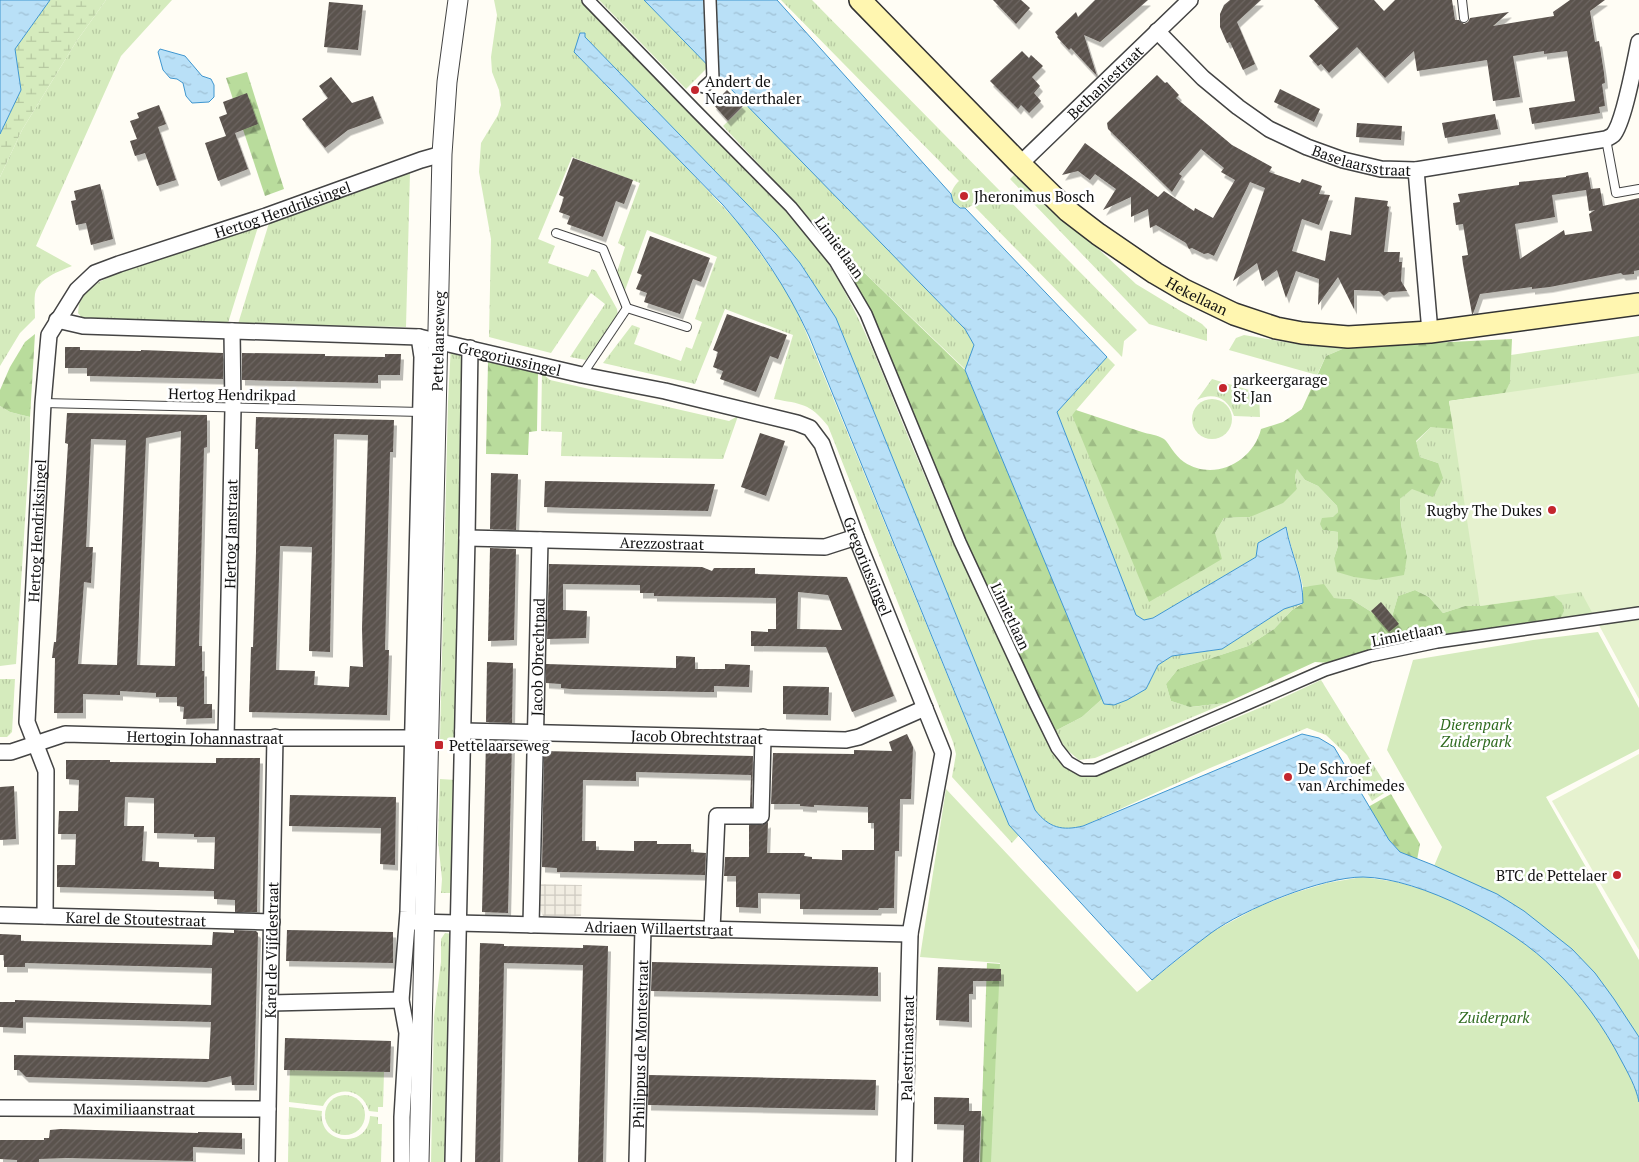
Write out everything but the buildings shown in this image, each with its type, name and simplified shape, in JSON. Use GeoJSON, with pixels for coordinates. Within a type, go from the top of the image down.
{"type":"FeatureCollection","features":[{"type":"Feature","properties":{"kind":"main road","name":"Hekellaan"},"geometry":{"type":"LineString","coordinates":[[860,0],[1068,211],[1155,273],[1184,290],[1234,314],[1276,328],[1323,336],[1348,337],[1430,332],[1639,304]]}},
{"type":"Feature","properties":{"kind":"street","name":"Pettelaarseweg"},"geometry":{"type":"LineString","coordinates":[[419,1162],[426,922],[428,744],[442,154],[447,82],[458,0]]}},
{"type":"Feature","properties":{"kind":"street","name":"Limietlaan"},"geometry":{"type":"LineString","coordinates":[[588,0],[791,207],[835,260],[866,314],[960,542],[1032,699],[1057,748],[1068,762],[1082,770],[1095,770],[1325,670],[1370,656],[1437,642],[1639,613]]}},
{"type":"Feature","properties":{"kind":"street"},"geometry":{"type":"LineString","coordinates":[[704,87],[713,79],[710,0]]}},
{"type":"Feature","properties":{"kind":"street","name":"Bethaniestraat"},"geometry":{"type":"LineString","coordinates":[[1020,164],[1190,0]]}},
{"type":"Feature","properties":{"kind":"street","name":"Baselaarsstraat"},"geometry":{"type":"LineString","coordinates":[[1156,31],[1203,78],[1238,107],[1269,129],[1307,147],[1343,160],[1381,169],[1416,170],[1606,139]]}},
{"type":"Feature","properties":{"kind":"street"},"geometry":{"type":"LineString","coordinates":[[1606,139],[1613,136],[1623,111],[1639,42]]}},
{"type":"Feature","properties":{"kind":"street","name":"Hertog Hendriksingel"},"geometry":{"type":"LineString","coordinates":[[45,916],[46,771],[27,722],[43,403],[49,335],[77,290],[95,273],[266,216],[442,154]]}},
{"type":"Feature","properties":{"kind":"street"},"geometry":{"type":"LineString","coordinates":[[1416,170],[1430,332]]}},
{"type":"Feature","properties":{"kind":"street"},"geometry":{"type":"LineString","coordinates":[[57,320],[83,326],[418,337],[439,341]]}},
{"type":"Feature","properties":{"kind":"street","name":"Hertog Janstraat"},"geometry":{"type":"LineString","coordinates":[[226,738],[233,408],[232,332]]}},
{"type":"Feature","properties":{"kind":"street","name":"Pettelaarseweg"},"geometry":{"type":"LineString","coordinates":[[402,1162],[402,1117],[407,1033],[401,1000],[407,922],[421,412],[422,357],[418,337]]}},
{"type":"Feature","properties":{"kind":"street","name":"Gregoriussingel"},"geometry":{"type":"LineString","coordinates":[[439,341],[582,375],[665,391],[797,422],[810,428],[822,444],[856,537],[943,753],[910,934]]}},
{"type":"Feature","properties":{"kind":"street","name":"Pettelaarseweg"},"geometry":{"type":"LineString","coordinates":[[453,1162],[470,348]]}},
{"type":"Feature","properties":{"kind":"street","name":"Arezzostraat"},"geometry":{"type":"LineString","coordinates":[[467,538],[825,547],[856,537]]}},
{"type":"Feature","properties":{"kind":"street","name":"Jacob Obrechtpad"},"geometry":{"type":"LineString","coordinates":[[531,925],[540,540]]}},
{"type":"Feature","properties":{"kind":"street","name":"Jacob Obrechtstraat"},"geometry":{"type":"LineString","coordinates":[[463,731],[846,740],[859,737],[925,708]]}},
{"type":"Feature","properties":{"kind":"street","name":"Hertogin Johannastraat"},"geometry":{"type":"LineString","coordinates":[[0,752],[11,752],[65,734],[226,738],[412,738]]}},
{"type":"Feature","properties":{"kind":"street"},"geometry":{"type":"LineString","coordinates":[[712,930],[717,816],[761,816],[763,737]]}},
{"type":"Feature","properties":{"kind":"street","name":"Karel de Vijfdestraat"},"geometry":{"type":"LineString","coordinates":[[267,1162],[275,738]]}},
{"type":"Feature","properties":{"kind":"street","name":"Karel de Stoutestraat"},"geometry":{"type":"LineString","coordinates":[[0,915],[272,922]]}},
{"type":"Feature","properties":{"kind":"street","name":"Adriaen Willaertstraat"},"geometry":{"type":"LineString","coordinates":[[407,922],[514,923],[531,925],[910,934]]}},
{"type":"Feature","properties":{"kind":"street","name":"Philippus de Montestraat"},"geometry":{"type":"LineString","coordinates":[[636,1162],[643,928]]}},
{"type":"Feature","properties":{"kind":"street","name":"Palestrinastraat"},"geometry":{"type":"LineString","coordinates":[[904,1162],[910,934]]}},
{"type":"Feature","properties":{"kind":"street"},"geometry":{"type":"LineString","coordinates":[[270,1003],[401,1000]]}},
{"type":"Feature","properties":{"kind":"street","name":"Maximiliaanstraat"},"geometry":{"type":"LineString","coordinates":[[0,1108],[268,1109]]}},
{"type":"Feature","properties":{"kind":"lane"},"geometry":{"type":"LineString","coordinates":[[1462,0],[1464,18]]}},
{"type":"Feature","properties":{"kind":"lane"},"geometry":{"type":"LineString","coordinates":[[1606,139],[1616,193],[1639,189]]}},
{"type":"Feature","properties":{"kind":"lane"},"geometry":{"type":"LineString","coordinates":[[556,233],[603,250],[627,308],[687,327]]}},
{"type":"Feature","properties":{"kind":"lane","name":"Gregoriussingel"},"geometry":{"type":"LineString","coordinates":[[582,375],[627,308]]}},
{"type":"Feature","properties":{"kind":"lane","name":"Hertog Hendrikpad"},"geometry":{"type":"LineString","coordinates":[[43,403],[421,412]]}},
{"type":"Feature","properties":{"kind":"green space"},"geometry":{"type":"Polygon","coordinates":[[[50,0],[106,0],[76,42],[22,130],[0,177],[0,134],[21,90],[15,49],[50,0]]]}},
{"type":"Feature","properties":{"kind":"green space"},"geometry":{"type":"Polygon","coordinates":[[[106,0],[172,0],[121,56],[36,246],[72,266],[50,276],[40,284],[35,294],[35,318],[20,333],[0,366],[0,177],[22,130],[76,42],[106,0]]]}},
{"type":"Feature","properties":{"kind":"green space"},"geometry":{"type":"Polygon","coordinates":[[[494,0],[581,0],[791,217],[822,254],[856,314],[985,610],[1056,758],[1060,762],[1081,774],[1099,775],[1276,701],[1321,680],[1389,790],[1372,801],[1347,755],[1326,735],[1307,728],[1210,768],[1083,826],[1062,828],[1045,821],[1035,810],[836,318],[800,263],[776,234],[585,37],[585,33],[574,52],[674,154],[741,226],[786,290],[796,308],[1009,825],[1019,835],[1012,843],[952,777],[956,754],[953,742],[828,426],[816,413],[804,406],[774,399],[793,335],[725,309],[695,384],[603,363],[632,325],[640,328],[634,344],[681,361],[686,347],[692,349],[702,322],[695,319],[717,257],[647,230],[624,293],[617,272],[625,247],[618,243],[640,183],[572,157],[538,239],[555,246],[548,263],[588,277],[592,269],[596,271],[617,309],[618,316],[586,360],[570,357],[605,304],[591,293],[551,353],[489,337],[491,239],[479,172],[481,143],[498,115],[501,105],[499,90],[492,72],[491,57],[497,15],[494,0]]]}},
{"type":"Feature","properties":{"kind":"green space"},"geometry":{"type":"Polygon","coordinates":[[[599,0],[644,0],[709,66],[686,89],[599,0]]]}},
{"type":"Feature","properties":{"kind":"green space"},"geometry":{"type":"Polygon","coordinates":[[[781,0],[812,0],[1137,330],[1124,341],[1122,357],[973,205],[963,208],[953,202],[952,190],[959,181],[781,0]]]}},
{"type":"Feature","properties":{"kind":"green space"},"geometry":{"type":"Polygon","coordinates":[[[247,72],[284,189],[265,196],[226,78],[247,72]]]}},
{"type":"Feature","properties":{"kind":"green space"},"geometry":{"type":"Polygon","coordinates":[[[746,104],[965,329],[974,345],[965,369],[849,258],[842,264],[823,233],[723,126],[746,104]]]}},
{"type":"Feature","properties":{"kind":"green space"},"geometry":{"type":"Polygon","coordinates":[[[410,172],[406,327],[238,324],[269,223],[410,172]]]}},
{"type":"Feature","properties":{"kind":"green space"},"geometry":{"type":"Polygon","coordinates":[[[1015,174],[1043,203],[1090,241],[1136,284],[1202,324],[1207,329],[1207,341],[1149,324],[1010,179],[1015,174]]]}},
{"type":"Feature","properties":{"kind":"green space"},"geometry":{"type":"Polygon","coordinates":[[[258,227],[228,323],[92,322],[82,318],[78,313],[79,304],[85,293],[99,282],[122,271],[258,227]]]}},
{"type":"Feature","properties":{"kind":"green space"},"geometry":{"type":"Polygon","coordinates":[[[849,258],[965,370],[1102,699],[1082,717],[1055,731],[968,555],[842,264],[849,258]]]}},
{"type":"Feature","properties":{"kind":"green space"},"geometry":{"type":"Polygon","coordinates":[[[35,334],[30,417],[10,412],[0,406],[0,390],[10,367],[25,342],[35,334]]]}},
{"type":"Feature","properties":{"kind":"green space"},"geometry":{"type":"Polygon","coordinates":[[[1244,335],[1291,343],[1347,347],[1326,356],[1317,375],[1229,350],[1236,338],[1244,335]]]}},
{"type":"Feature","properties":{"kind":"green space"},"geometry":{"type":"Polygon","coordinates":[[[1639,336],[1639,610],[1559,621],[1480,606],[1465,606],[1443,613],[1429,597],[1415,590],[1398,596],[1391,620],[1384,620],[1351,599],[1334,598],[1311,586],[1303,587],[1287,528],[1258,543],[1256,557],[1153,618],[1144,620],[1136,615],[1057,412],[1107,357],[1115,365],[1072,415],[1215,533],[1224,518],[1250,517],[1297,489],[1295,476],[1297,468],[1305,480],[1318,486],[1337,506],[1338,512],[1323,530],[1338,532],[1338,546],[1334,558],[1407,556],[1401,524],[1400,499],[1438,463],[1420,457],[1416,442],[1431,427],[1510,382],[1511,355],[1639,336]]]}},
{"type":"Feature","properties":{"kind":"green space"},"geometry":{"type":"Polygon","coordinates":[[[1512,339],[1510,382],[1505,393],[1449,401],[1454,429],[1431,427],[1416,441],[1420,457],[1438,463],[1443,478],[1433,497],[1412,489],[1400,499],[1401,524],[1407,556],[1404,575],[1376,580],[1337,572],[1334,558],[1338,546],[1338,532],[1323,530],[1320,524],[1322,518],[1333,517],[1338,512],[1337,506],[1318,486],[1305,480],[1297,469],[1295,476],[1297,489],[1283,503],[1250,517],[1224,518],[1215,533],[1222,559],[1149,602],[1072,415],[1076,410],[1162,438],[1180,459],[1196,468],[1219,469],[1231,465],[1250,451],[1257,441],[1261,429],[1283,422],[1302,409],[1326,356],[1347,347],[1512,339]]]}},
{"type":"Feature","properties":{"kind":"green space"},"geometry":{"type":"Polygon","coordinates":[[[465,344],[457,740],[440,740],[451,345],[465,344]]]}},
{"type":"Feature","properties":{"kind":"green space"},"geometry":{"type":"Polygon","coordinates":[[[488,362],[538,372],[537,431],[529,432],[528,455],[486,454],[488,362]]]}},
{"type":"Feature","properties":{"kind":"green space"},"geometry":{"type":"Polygon","coordinates":[[[542,373],[550,380],[729,421],[738,416],[723,459],[561,456],[562,432],[541,431],[542,373]]]}},
{"type":"Feature","properties":{"kind":"green space","name":"Rugby The Dukes"},"geometry":{"type":"Polygon","coordinates":[[[1639,373],[1639,699],[1581,592],[1480,606],[1449,401],[1639,373]]]}},
{"type":"Feature","properties":{"kind":"green space"},"geometry":{"type":"Polygon","coordinates":[[[1212,379],[1259,393],[1260,417],[1234,416],[1225,401],[1220,398],[1209,396],[1197,400],[1212,379]]]}},
{"type":"Feature","properties":{"kind":"green space"},"geometry":{"type":"Polygon","coordinates":[[[1216,399],[1223,402],[1229,408],[1232,419],[1231,427],[1223,436],[1216,439],[1208,439],[1201,436],[1193,427],[1192,415],[1195,408],[1204,400],[1216,399]]]}},
{"type":"Feature","properties":{"kind":"green space"},"geometry":{"type":"Polygon","coordinates":[[[0,406],[10,412],[30,417],[30,440],[16,664],[0,666],[0,406]]]}},
{"type":"Feature","properties":{"kind":"green space"},"geometry":{"type":"Polygon","coordinates":[[[1324,584],[1334,598],[1351,599],[1384,620],[1391,620],[1398,596],[1415,590],[1429,597],[1443,613],[1465,606],[1480,606],[1554,596],[1562,603],[1564,611],[1559,621],[1330,663],[1315,662],[1226,703],[1190,707],[1171,701],[1166,684],[1178,669],[1248,646],[1274,629],[1292,610],[1302,604],[1303,587],[1324,584]]]}},
{"type":"Feature","properties":{"kind":"green space"},"geometry":{"type":"Polygon","coordinates":[[[1302,603],[1292,610],[1274,629],[1248,646],[1178,669],[1166,684],[1171,701],[1191,707],[1226,703],[1095,758],[1079,760],[1066,749],[1055,731],[1082,717],[1102,699],[1104,704],[1146,689],[1158,665],[1172,656],[1222,649],[1284,609],[1302,603]]]}},
{"type":"Feature","properties":{"kind":"green space","name":"Zuiderpark"},"geometry":{"type":"Polygon","coordinates":[[[1598,632],[1639,708],[1639,749],[1546,797],[1639,960],[1639,1162],[991,1162],[1000,963],[920,957],[946,789],[1137,992],[1212,932],[1260,906],[1294,893],[1327,883],[1362,877],[1397,882],[1424,890],[1442,847],[1387,750],[1413,660],[1533,640],[1598,632]]]}},
{"type":"Feature","properties":{"kind":"green space"},"geometry":{"type":"Polygon","coordinates":[[[0,679],[15,679],[12,732],[7,737],[0,737],[0,679]]]}},
{"type":"Feature","properties":{"kind":"green space","name":"BTC de Pettelaer"},"geometry":{"type":"Polygon","coordinates":[[[1639,754],[1639,950],[1552,801],[1639,754]]]}},
{"type":"Feature","properties":{"kind":"green space"},"geometry":{"type":"Polygon","coordinates":[[[440,779],[456,780],[453,893],[441,893],[442,879],[438,841],[440,779]]]}},
{"type":"Feature","properties":{"kind":"green space"},"geometry":{"type":"Polygon","coordinates":[[[1391,794],[1420,844],[1417,860],[1400,852],[1389,840],[1368,807],[1391,794]]]}},
{"type":"Feature","properties":{"kind":"green space"},"geometry":{"type":"Polygon","coordinates":[[[445,933],[453,934],[448,1162],[431,1162],[434,1017],[441,962],[441,939],[445,933]]]}},
{"type":"Feature","properties":{"kind":"green space"},"geometry":{"type":"Polygon","coordinates":[[[987,963],[1001,964],[994,1162],[980,1162],[987,963]]]}},
{"type":"Feature","properties":{"kind":"green space"},"geometry":{"type":"Polygon","coordinates":[[[290,1070],[384,1072],[383,1107],[378,1107],[378,1112],[369,1111],[361,1097],[348,1092],[334,1094],[323,1106],[289,1102],[290,1070]]]}},
{"type":"Feature","properties":{"kind":"green space"},"geometry":{"type":"Polygon","coordinates":[[[345,1095],[359,1101],[365,1115],[359,1129],[345,1135],[331,1129],[325,1115],[331,1101],[345,1095]]]}},
{"type":"Feature","properties":{"kind":"green space"},"geometry":{"type":"Polygon","coordinates":[[[289,1107],[322,1111],[323,1122],[327,1131],[343,1139],[353,1138],[361,1134],[367,1127],[370,1116],[378,1117],[378,1124],[382,1124],[381,1162],[288,1162],[289,1107]]]}},
{"type":"Feature","properties":{"kind":"shaded area"},"geometry":{"type":"Polygon","coordinates":[[[532,884],[582,885],[581,916],[543,916],[538,905],[539,900],[531,898],[532,884]]]}},
{"type":"Feature","properties":{"kind":"water"},"geometry":{"type":"Polygon","coordinates":[[[0,0],[50,0],[15,49],[21,90],[0,134],[0,0]]]}},
{"type":"Feature","properties":{"kind":"water"},"geometry":{"type":"Polygon","coordinates":[[[644,0],[777,0],[951,194],[953,202],[960,208],[965,208],[1107,357],[1057,412],[1136,615],[1144,620],[1153,618],[1256,557],[1258,543],[1286,527],[1299,574],[1303,603],[1284,609],[1222,649],[1172,656],[1158,665],[1146,689],[1114,705],[1104,704],[965,370],[974,345],[965,329],[644,0]]]}},
{"type":"Feature","properties":{"kind":"water"},"geometry":{"type":"Polygon","coordinates":[[[580,33],[585,33],[585,37],[776,234],[800,263],[836,318],[1035,810],[1040,816],[1056,827],[1083,826],[1302,734],[1319,738],[1334,747],[1389,840],[1400,852],[1497,894],[1524,911],[1572,949],[1595,973],[1639,1037],[1639,1102],[1629,1075],[1599,1024],[1583,1001],[1554,969],[1515,937],[1491,922],[1438,895],[1412,886],[1363,877],[1346,878],[1306,888],[1263,905],[1225,924],[1152,980],[1009,825],[809,336],[781,284],[760,251],[723,205],[574,52],[580,33]]]}},
{"type":"Feature","properties":{"kind":"water"},"geometry":{"type":"Polygon","coordinates":[[[160,49],[185,56],[202,76],[211,79],[214,85],[214,97],[209,102],[192,103],[186,96],[183,83],[177,79],[170,78],[163,70],[158,52],[160,49]]]}},
{"type":"Feature","properties":{"kind":"place","name":"Andert de Neanderthaler"},"geometry":{"type":"Point","coordinates":[695,90]}},
{"type":"Feature","properties":{"kind":"place","name":"Jheronimus Bosch"},"geometry":{"type":"Point","coordinates":[964,196]}},
{"type":"Feature","properties":{"kind":"place","name":"parkeergarage St Jan"},"geometry":{"type":"Point","coordinates":[1223,388]}},
{"type":"Feature","properties":{"kind":"place","name":"Rugby The Dukes"},"geometry":{"type":"Point","coordinates":[1552,510]}},
{"type":"Feature","properties":{"kind":"place","name":"Pettelaarseweg"},"geometry":{"type":"Point","coordinates":[439,745]}},
{"type":"Feature","properties":{"kind":"place","name":"De Schroef van Archimedes"},"geometry":{"type":"Point","coordinates":[1288,777]}},
{"type":"Feature","properties":{"kind":"place","name":"BTC de Pettelaer"},"geometry":{"type":"Point","coordinates":[1617,875]}},
{"type":"Feature","properties":{"kind":"park label","name":"Dierenpark Zuiderpark"},"geometry":{"type":"Point","coordinates":[1476,732]}}]}
